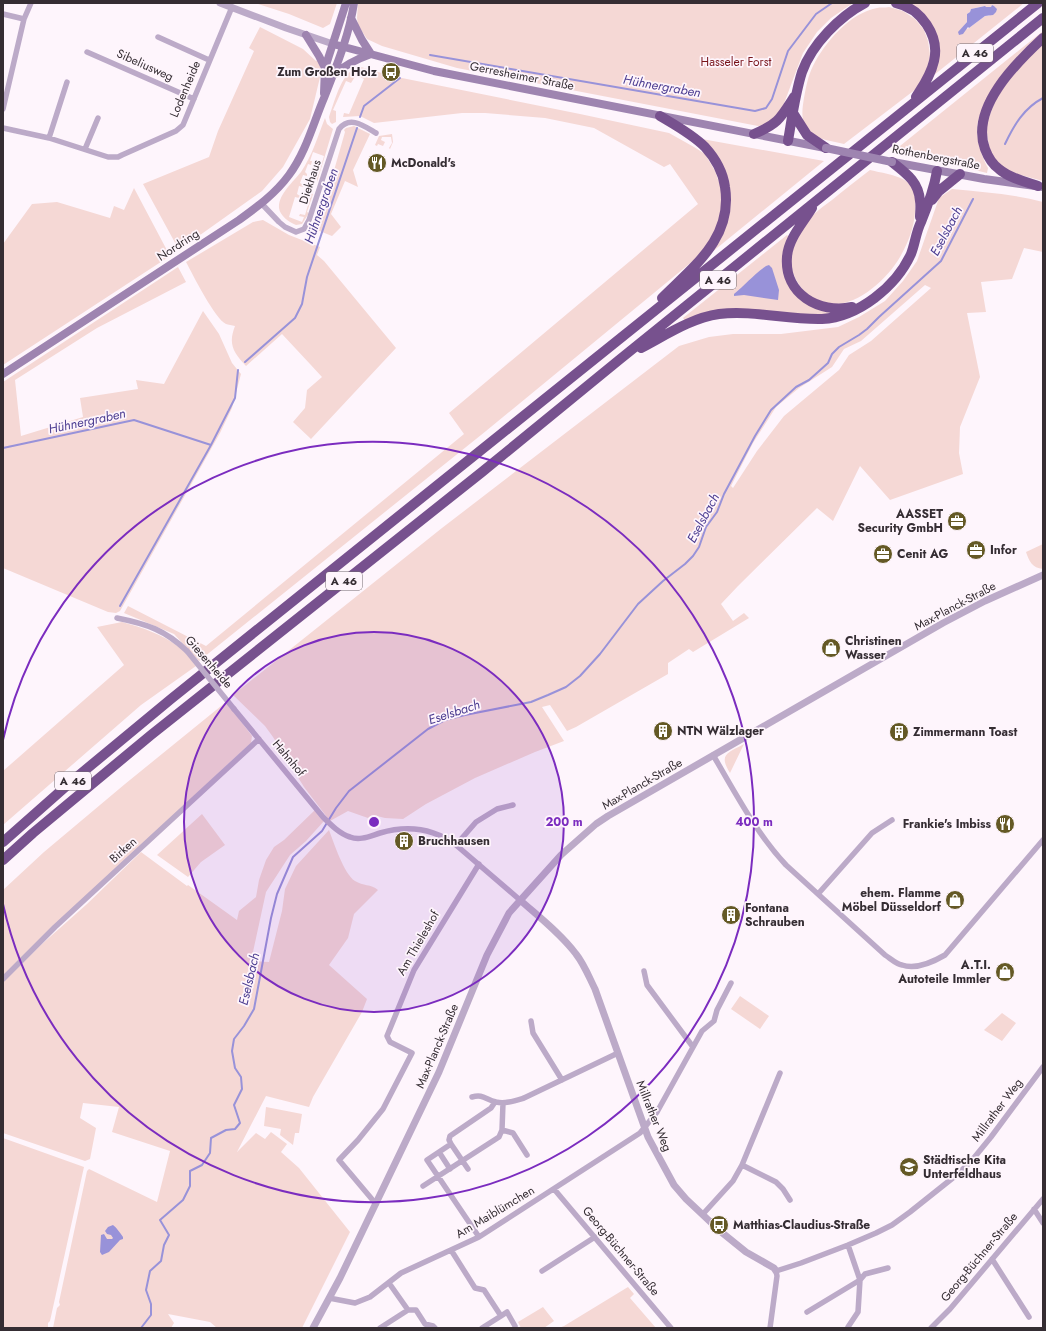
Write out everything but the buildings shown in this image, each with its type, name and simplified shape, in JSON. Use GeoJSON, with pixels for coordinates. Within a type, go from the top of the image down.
{"type":"FeatureCollection","features":[{"type":"Feature","properties":{"kind":"highway"},"geometry":{"type":"LineString","coordinates":[[788,141],[802,71],[810,55],[841,19],[863,4],[874,3]]}},
{"type":"Feature","properties":{"kind":"highway"},"geometry":{"type":"LineString","coordinates":[[896,3],[912,9],[927,24],[933,36],[935,48],[935,60],[931,72],[912,104]]}},
{"type":"Feature","properties":{"kind":"highway","name":"A 46"},"geometry":{"type":"LineString","coordinates":[[3,842],[72,781],[170,699],[1038,3]]}},
{"type":"Feature","properties":{"kind":"highway","name":"A 46"},"geometry":{"type":"LineString","coordinates":[[3,860],[151,735],[482,472],[618,360],[1043,18]]}},
{"type":"Feature","properties":{"kind":"highway"},"geometry":{"type":"LineString","coordinates":[[1041,187],[1010,176],[997,168],[986,152],[982,134],[985,116],[1000,87],[1016,65],[1043,38]]}},
{"type":"Feature","properties":{"kind":"highway"},"geometry":{"type":"LineString","coordinates":[[754,134],[778,121],[797,92]]}},
{"type":"Feature","properties":{"kind":"highway"},"geometry":{"type":"LineString","coordinates":[[793,113],[807,135],[826,148]]}},
{"type":"Feature","properties":{"kind":"highway"},"geometry":{"type":"LineString","coordinates":[[625,334],[708,250],[716,239],[726,208],[726,196],[721,172],[710,154],[695,139],[660,116]]}},
{"type":"Feature","properties":{"kind":"highway"},"geometry":{"type":"LineString","coordinates":[[892,162],[910,176],[917,186],[920,200],[920,223]]}},
{"type":"Feature","properties":{"kind":"highway"},"geometry":{"type":"LineString","coordinates":[[618,360],[678,328],[696,320],[717,314],[739,313],[801,318],[833,318],[845,314],[878,296],[901,272],[911,254],[920,223],[934,188],[937,170]]}},
{"type":"Feature","properties":{"kind":"highway"},"geometry":{"type":"LineString","coordinates":[[926,209],[939,191],[960,174]]}},
{"type":"Feature","properties":{"kind":"highway"},"geometry":{"type":"LineString","coordinates":[[818,200],[797,231],[789,246],[787,264],[792,282],[805,298],[813,304],[838,309],[866,303]]}},
{"type":"Feature","properties":{"kind":"highway"},"geometry":{"type":"LineString","coordinates":[[3,865],[18,846]]}},
{"type":"Feature","properties":{"kind":"main road","name":"Nordring"},"geometry":{"type":"LineString","coordinates":[[323,99],[325,68],[346,3]]}},
{"type":"Feature","properties":{"kind":"main road","name":"Nordring"},"geometry":{"type":"LineString","coordinates":[[3,374],[214,237],[261,203],[280,185],[294,167],[305,147],[323,99],[334,76],[344,47],[354,3]]}},
{"type":"Feature","properties":{"kind":"main road"},"geometry":{"type":"LineString","coordinates":[[334,76],[347,64],[371,54],[351,18]]}},
{"type":"Feature","properties":{"kind":"main road"},"geometry":{"type":"LineString","coordinates":[[306,35],[320,56],[325,68]]}},
{"type":"Feature","properties":{"kind":"main road","name":"Gerresheimer Straße"},"geometry":{"type":"LineString","coordinates":[[333,44],[461,76],[826,148]]}},
{"type":"Feature","properties":{"kind":"main road","name":"Rothenbergstraße"},"geometry":{"type":"LineString","coordinates":[[826,148],[892,162],[1041,187]]}},
{"type":"Feature","properties":{"kind":"street"},"geometry":{"type":"LineString","coordinates":[[3,109],[24,19],[31,3]]}},
{"type":"Feature","properties":{"kind":"street","name":"Gerresheimer Straße"},"geometry":{"type":"LineString","coordinates":[[220,3],[333,44]]}},
{"type":"Feature","properties":{"kind":"street","name":"Lodenheide"},"geometry":{"type":"LineString","coordinates":[[3,128],[49,138],[108,157],[118,157],[176,131],[183,125],[232,7]]}},
{"type":"Feature","properties":{"kind":"street"},"geometry":{"type":"LineString","coordinates":[[3,14],[24,19]]}},
{"type":"Feature","properties":{"kind":"street"},"geometry":{"type":"LineString","coordinates":[[158,37],[209,60]]}},
{"type":"Feature","properties":{"kind":"street","name":"Sibeliusweg"},"geometry":{"type":"LineString","coordinates":[[87,52],[194,99]]}},
{"type":"Feature","properties":{"kind":"street"},"geometry":{"type":"LineString","coordinates":[[49,138],[67,82]]}},
{"type":"Feature","properties":{"kind":"street"},"geometry":{"type":"LineString","coordinates":[[85,149],[98,118]]}},
{"type":"Feature","properties":{"kind":"street","name":"Diekhaus"},"geometry":{"type":"LineString","coordinates":[[261,203],[285,227],[296,232],[301,232],[309,220],[339,128],[348,122],[352,122],[359,123],[376,133]]}},
{"type":"Feature","properties":{"kind":"street","name":"Max-Planck-Straße"},"geometry":{"type":"LineString","coordinates":[[313,1328],[376,1204],[440,1072],[487,955],[509,913],[557,859],[596,824],[608,816],[947,621],[985,601],[1043,575]]}},
{"type":"Feature","properties":{"kind":"street","name":"Giesenheide"},"geometry":{"type":"LineString","coordinates":[[118,618],[153,627],[167,634],[187,651],[234,709]]}},
{"type":"Feature","properties":{"kind":"street","name":"Hahnhof"},"geometry":{"type":"LineString","coordinates":[[234,709],[331,825],[351,838],[362,839],[382,832],[402,828],[414,828],[437,834],[447,838],[456,845],[520,900]]}},
{"type":"Feature","properties":{"kind":"street","name":"Birken"},"geometry":{"type":"LineString","coordinates":[[3,979],[55,927],[258,739]]}},
{"type":"Feature","properties":{"kind":"street"},"geometry":{"type":"LineString","coordinates":[[713,755],[773,852],[885,955],[902,965],[924,965],[945,955],[1043,840]]}},
{"type":"Feature","properties":{"kind":"street"},"geometry":{"type":"LineString","coordinates":[[456,845],[476,822],[497,809],[513,805]]}},
{"type":"Feature","properties":{"kind":"street"},"geometry":{"type":"LineString","coordinates":[[818,894],[872,834],[892,820]]}},
{"type":"Feature","properties":{"kind":"street","name":"Am Thieleshof"},"geometry":{"type":"LineString","coordinates":[[376,1204],[339,1160],[358,1140],[383,1109],[412,1053],[390,1042],[387,1036],[414,970],[479,864]]}},
{"type":"Feature","properties":{"kind":"street","name":"Millrather Weg"},"geometry":{"type":"LineString","coordinates":[[520,900],[560,936],[577,955],[595,989],[644,1128],[674,1185],[680,1193],[746,1252],[774,1268],[776,1271],[801,1263],[876,1233],[892,1225],[910,1212],[959,1173],[973,1159],[1043,1067]]}},
{"type":"Feature","properties":{"kind":"street"},"geometry":{"type":"LineString","coordinates":[[644,971],[647,985],[693,1047]]}},
{"type":"Feature","properties":{"kind":"street","name":"Am Maiblümchen"},"geometry":{"type":"LineString","coordinates":[[329,1298],[355,1303],[370,1297],[401,1273],[479,1237],[640,1133],[657,1112],[702,1031],[714,1021],[717,1010],[731,983]]}},
{"type":"Feature","properties":{"kind":"street"},"geometry":{"type":"LineString","coordinates":[[531,1021],[533,1033],[562,1080]]}},
{"type":"Feature","properties":{"kind":"street"},"geometry":{"type":"LineString","coordinates":[[472,1096],[479,1095],[495,1102],[514,1102],[618,1053]]}},
{"type":"Feature","properties":{"kind":"street"},"geometry":{"type":"LineString","coordinates":[[703,1214],[734,1181],[780,1073]]}},
{"type":"Feature","properties":{"kind":"street"},"geometry":{"type":"LineString","coordinates":[[468,1169],[451,1144],[449,1140],[450,1136],[491,1108],[495,1102]]}},
{"type":"Feature","properties":{"kind":"street"},"geometry":{"type":"LineString","coordinates":[[423,1186],[499,1137],[502,1130],[503,1103]]}},
{"type":"Feature","properties":{"kind":"street"},"geometry":{"type":"LineString","coordinates":[[502,1130],[513,1132],[527,1155]]}},
{"type":"Feature","properties":{"kind":"street"},"geometry":{"type":"LineString","coordinates":[[451,1144],[427,1160],[479,1237]]}},
{"type":"Feature","properties":{"kind":"street"},"geometry":{"type":"LineString","coordinates":[[439,1152],[450,1169]]}},
{"type":"Feature","properties":{"kind":"street"},"geometry":{"type":"LineString","coordinates":[[742,1165],[776,1182],[784,1189],[790,1200]]}},
{"type":"Feature","properties":{"kind":"street","name":"Georg-Büchner-Straße"},"geometry":{"type":"LineString","coordinates":[[554,1188],[671,1328]]}},
{"type":"Feature","properties":{"kind":"street","name":"Georg-Büchner-Straße"},"geometry":{"type":"LineString","coordinates":[[931,1328],[950,1309],[1043,1199]]}},
{"type":"Feature","properties":{"kind":"street"},"geometry":{"type":"LineString","coordinates":[[1034,1209],[1043,1223]]}},
{"type":"Feature","properties":{"kind":"street"},"geometry":{"type":"LineString","coordinates":[[542,1271],[594,1237]]}},
{"type":"Feature","properties":{"kind":"street"},"geometry":{"type":"LineString","coordinates":[[848,1245],[860,1280],[858,1312],[848,1327]]}},
{"type":"Feature","properties":{"kind":"street"},"geometry":{"type":"LineString","coordinates":[[451,1250],[475,1288],[484,1290],[501,1316]]}},
{"type":"Feature","properties":{"kind":"street"},"geometry":{"type":"LineString","coordinates":[[992,1259],[1029,1317]]}},
{"type":"Feature","properties":{"kind":"street"},"geometry":{"type":"LineString","coordinates":[[807,1312],[860,1280],[865,1274],[888,1268]]}},
{"type":"Feature","properties":{"kind":"street"},"geometry":{"type":"LineString","coordinates":[[770,1328],[777,1276],[776,1271]]}},
{"type":"Feature","properties":{"kind":"street"},"geometry":{"type":"LineString","coordinates":[[389,1283],[408,1310]]}},
{"type":"Feature","properties":{"kind":"street"},"geometry":{"type":"LineString","coordinates":[[380,1328],[408,1310],[416,1310],[425,1324],[435,1328]]}},
{"type":"Feature","properties":{"kind":"street"},"geometry":{"type":"LineString","coordinates":[[482,1328],[507,1312],[515,1326]]}},
{"type":"Feature","properties":{"kind":"green space"},"geometry":{"type":"Polygon","coordinates":[[[255,3],[337,3],[330,24],[323,28],[289,14],[255,3]]]}},
{"type":"Feature","properties":{"kind":"green space","name":"Hasseler Forst"},"geometry":{"type":"Polygon","coordinates":[[[358,3],[853,3],[831,18],[817,32],[803,53],[780,114],[765,125],[758,126],[457,68],[382,46],[367,39],[358,25],[358,3]]]}},
{"type":"Feature","properties":{"kind":"green space"},"geometry":{"type":"Polygon","coordinates":[[[903,3],[1024,3],[934,75],[937,45],[903,3]],[[984,6],[971,9],[967,14],[967,22],[959,32],[969,28],[985,16],[989,16],[996,9],[994,6],[984,6]]]}},
{"type":"Feature","properties":{"kind":"green space"},"geometry":{"type":"Polygon","coordinates":[[[889,7],[903,11],[915,19],[924,30],[928,41],[930,55],[927,71],[916,89],[844,144],[821,139],[813,135],[805,125],[802,112],[808,78],[818,57],[831,38],[848,22],[867,11],[889,7]]]}},
{"type":"Feature","properties":{"kind":"green space"},"geometry":{"type":"Polygon","coordinates":[[[260,27],[303,49],[316,61],[319,59],[321,73],[310,119],[283,167],[262,191],[179,250],[143,184],[209,157],[218,131],[254,51],[249,48],[260,27]]]}},
{"type":"Feature","properties":{"kind":"green space"},"geometry":{"type":"Polygon","coordinates":[[[1043,31],[1003,76],[989,96],[979,117],[977,133],[981,152],[988,168],[987,173],[895,150],[1043,31]]]}},
{"type":"Feature","properties":{"kind":"green space"},"geometry":{"type":"Polygon","coordinates":[[[1043,42],[1043,181],[1003,169],[990,153],[986,126],[995,101],[1010,78],[1043,42]]]}},
{"type":"Feature","properties":{"kind":"green space"},"geometry":{"type":"Polygon","coordinates":[[[361,67],[392,76],[669,133],[705,154],[715,171],[721,188],[722,204],[720,222],[710,241],[694,260],[486,431],[199,661],[174,634],[124,613],[128,606],[206,646],[464,434],[449,413],[698,204],[670,164],[664,167],[594,128],[545,118],[485,113],[462,113],[374,123],[360,116],[343,117],[344,113],[349,114],[364,79],[356,75],[351,83],[346,81],[333,110],[336,111],[336,122],[332,124],[329,117],[340,86],[349,73],[354,69],[361,67]]]}},
{"type":"Feature","properties":{"kind":"green space"},"geometry":{"type":"Polygon","coordinates":[[[325,118],[327,124],[333,129],[317,182],[317,177],[313,176],[314,173],[319,174],[321,166],[317,164],[317,162],[322,163],[324,156],[313,152],[310,161],[312,161],[311,165],[308,164],[305,172],[307,176],[303,175],[300,183],[304,185],[303,187],[299,186],[297,194],[300,196],[299,198],[295,197],[289,217],[302,222],[304,217],[299,216],[300,214],[305,215],[311,195],[307,193],[309,192],[313,194],[307,212],[309,213],[302,224],[296,225],[283,216],[279,208],[279,203],[290,184],[301,172],[314,146],[325,118]]]}},
{"type":"Feature","properties":{"kind":"green space"},"geometry":{"type":"Polygon","coordinates":[[[354,126],[370,134],[353,170],[358,187],[345,181],[331,214],[341,227],[332,236],[317,230],[345,132],[344,130],[354,126]]]}},
{"type":"Feature","properties":{"kind":"green space"},"geometry":{"type":"Polygon","coordinates":[[[392,134],[393,142],[390,149],[389,148],[392,143],[391,137],[382,137],[381,140],[385,142],[383,146],[378,144],[377,146],[375,145],[379,136],[392,134]]]}},
{"type":"Feature","properties":{"kind":"green space"},"geometry":{"type":"Polygon","coordinates":[[[702,139],[824,161],[706,257],[730,201],[702,139]]]}},
{"type":"Feature","properties":{"kind":"green space"},"geometry":{"type":"Polygon","coordinates":[[[870,170],[886,173],[903,179],[908,182],[913,189],[916,205],[910,235],[903,252],[893,268],[883,279],[860,297],[847,302],[834,304],[820,302],[808,295],[799,285],[795,277],[791,259],[796,241],[805,224],[814,214],[870,170]]]}},
{"type":"Feature","properties":{"kind":"green space"},"geometry":{"type":"Polygon","coordinates":[[[134,188],[170,256],[3,365],[3,244],[32,204],[57,202],[110,218],[114,206],[124,210],[134,188]]]}},
{"type":"Feature","properties":{"kind":"green space"},"geometry":{"type":"Polygon","coordinates":[[[952,189],[1009,195],[1043,202],[1043,252],[1024,248],[1012,279],[981,282],[986,312],[967,313],[980,377],[960,427],[959,453],[963,474],[890,500],[860,466],[833,521],[817,508],[721,604],[733,621],[744,613],[749,618],[693,652],[689,649],[668,663],[668,674],[567,731],[550,705],[542,707],[564,741],[475,778],[426,804],[403,819],[385,818],[373,815],[368,818],[348,811],[330,821],[304,787],[265,726],[233,695],[442,528],[679,346],[709,337],[733,334],[781,334],[838,327],[859,317],[885,301],[903,281],[917,261],[939,198],[952,189]],[[925,285],[861,341],[844,349],[832,367],[799,388],[776,407],[753,443],[731,486],[733,488],[757,451],[784,416],[839,370],[849,355],[871,341],[931,288],[925,285]]]}},
{"type":"Feature","properties":{"kind":"green space"},"geometry":{"type":"Polygon","coordinates":[[[263,220],[289,235],[320,247],[317,255],[324,261],[396,348],[311,439],[293,422],[305,408],[307,390],[322,377],[282,334],[246,366],[233,348],[232,338],[235,326],[226,324],[216,314],[204,296],[186,262],[253,222],[263,220]]]}},
{"type":"Feature","properties":{"kind":"green space"},"geometry":{"type":"Polygon","coordinates":[[[787,235],[789,237],[793,289],[837,311],[821,317],[766,312],[685,321],[683,318],[787,235]]]}},
{"type":"Feature","properties":{"kind":"green space"},"geometry":{"type":"Polygon","coordinates":[[[178,267],[186,282],[97,328],[15,380],[21,436],[83,417],[80,398],[138,389],[136,380],[164,384],[203,311],[219,334],[232,363],[241,374],[232,408],[220,433],[120,611],[116,613],[108,612],[3,568],[3,382],[178,267]]]}},
{"type":"Feature","properties":{"kind":"green space"},"geometry":{"type":"Polygon","coordinates":[[[1043,544],[1043,569],[1032,564],[1026,552],[1043,544]]]}},
{"type":"Feature","properties":{"kind":"green space"},"geometry":{"type":"Polygon","coordinates":[[[122,622],[145,629],[173,642],[182,649],[196,666],[141,705],[3,825],[3,771],[124,665],[97,627],[122,622]]]}},
{"type":"Feature","properties":{"kind":"green space"},"geometry":{"type":"Polygon","coordinates":[[[226,702],[252,736],[251,743],[3,976],[3,890],[44,852],[226,702]]]}},
{"type":"Feature","properties":{"kind":"green space"},"geometry":{"type":"Polygon","coordinates":[[[744,744],[730,773],[726,767],[726,755],[744,744]]]}},
{"type":"Feature","properties":{"kind":"green space"},"geometry":{"type":"Polygon","coordinates":[[[315,810],[324,821],[306,841],[290,855],[266,892],[251,961],[269,962],[282,911],[285,889],[296,866],[329,830],[340,858],[351,877],[358,883],[378,890],[354,914],[348,938],[329,965],[367,999],[362,1012],[313,1097],[309,1107],[266,1096],[237,1152],[256,1133],[265,1139],[271,1132],[287,1144],[281,1152],[299,1168],[350,1232],[302,1328],[217,1328],[210,1322],[168,1314],[174,1323],[171,1328],[53,1328],[57,1308],[60,1305],[59,1302],[87,1171],[89,1169],[157,1202],[170,1151],[112,1132],[119,1107],[83,1103],[80,1118],[96,1128],[90,1159],[85,1161],[3,1133],[3,982],[141,852],[237,920],[239,911],[256,897],[259,880],[266,860],[274,847],[284,840],[315,810]]]}},
{"type":"Feature","properties":{"kind":"green space"},"geometry":{"type":"Polygon","coordinates":[[[202,814],[225,845],[201,862],[188,877],[157,855],[202,814]]]}},
{"type":"Feature","properties":{"kind":"green space"},"geometry":{"type":"Polygon","coordinates":[[[740,996],[769,1016],[760,1029],[731,1009],[740,996]]]}},
{"type":"Feature","properties":{"kind":"green space"},"geometry":{"type":"Polygon","coordinates":[[[1002,1013],[1016,1023],[1002,1041],[984,1030],[1002,1013]]]}},
{"type":"Feature","properties":{"kind":"green space"},"geometry":{"type":"Polygon","coordinates":[[[266,1107],[302,1114],[299,1133],[295,1133],[293,1145],[280,1135],[281,1129],[264,1126],[266,1107]]]}},
{"type":"Feature","properties":{"kind":"green space"},"geometry":{"type":"Polygon","coordinates":[[[3,1138],[84,1167],[48,1328],[3,1328],[3,1138]]]}},
{"type":"Feature","properties":{"kind":"green space"},"geometry":{"type":"Polygon","coordinates":[[[628,1287],[634,1294],[630,1298],[656,1328],[559,1328],[564,1326],[628,1287]]]}},
{"type":"Feature","properties":{"kind":"green space"},"geometry":{"type":"Polygon","coordinates":[[[543,1307],[554,1321],[544,1328],[521,1328],[518,1322],[543,1307]]]}},
{"type":"Feature","properties":{"kind":"shaded area"},"geometry":{"type":"Polygon","coordinates":[[[992,5],[997,9],[993,15],[985,16],[969,28],[968,27],[963,34],[959,35],[958,32],[967,22],[967,14],[971,9],[985,6],[991,7],[992,5]]]}},
{"type":"Feature","properties":{"kind":"shaded area"},"geometry":{"type":"Polygon","coordinates":[[[769,265],[772,268],[779,290],[778,300],[744,295],[734,296],[734,294],[754,276],[769,265]]]}},
{"type":"Feature","properties":{"kind":"shaded area"},"geometry":{"type":"Polygon","coordinates":[[[113,1225],[123,1239],[120,1240],[109,1252],[102,1255],[100,1252],[101,1235],[104,1234],[107,1239],[112,1239],[113,1238],[111,1235],[107,1234],[105,1231],[108,1227],[113,1225]]]}},
{"type":"Feature","properties":{"kind":"waterway","name":"Hühnergraben"},"geometry":{"type":"LineString","coordinates":[[430,55],[755,111],[766,108],[772,99],[788,51],[816,14],[832,3]]}},
{"type":"Feature","properties":{"kind":"waterway","name":"Hühnergraben"},"geometry":{"type":"LineString","coordinates":[[360,117],[364,106],[400,78]]}},
{"type":"Feature","properties":{"kind":"waterway","name":"Eselsbach"},"geometry":{"type":"LineString","coordinates":[[1005,144],[1020,118],[1030,107],[1043,98]]}},
{"type":"Feature","properties":{"kind":"waterway","name":"Hühnergraben"},"geometry":{"type":"LineString","coordinates":[[245,362],[295,318],[302,304],[307,277],[357,128]]}},
{"type":"Feature","properties":{"kind":"waterway","name":"Eselsbach"},"geometry":{"type":"LineString","coordinates":[[141,1328],[151,1315],[151,1304],[146,1290],[150,1271],[161,1261],[164,1245],[169,1235],[160,1220],[183,1200],[190,1186],[190,1171],[202,1165],[210,1153],[211,1138],[226,1130],[235,1129],[240,1123],[234,1105],[242,1089],[241,1077],[235,1068],[232,1051],[234,1039],[254,1009],[277,894],[293,857],[322,831],[336,808],[349,791],[428,729],[445,720],[531,702],[566,687],[580,676],[600,654],[638,604],[693,556],[699,547],[706,527],[717,512],[724,494],[755,436],[771,410],[796,387],[809,380],[828,363],[832,354],[839,347],[867,329],[941,261],[973,199]]}},
{"type":"Feature","properties":{"kind":"waterway","name":"Hühnergraben"},"geometry":{"type":"LineString","coordinates":[[3,448],[134,420],[211,445],[235,398],[238,370]]}},
{"type":"Feature","properties":{"kind":"waterway"},"geometry":{"type":"LineString","coordinates":[[120,606],[211,445]]}},
{"type":"Feature","properties":{"kind":"place","name":"Zum Großen Holz"},"geometry":{"type":"Point","coordinates":[391,72]}},
{"type":"Feature","properties":{"kind":"place","name":"McDonald's"},"geometry":{"type":"Point","coordinates":[377,163]}},
{"type":"Feature","properties":{"kind":"place","name":"AASSET Security GmbH"},"geometry":{"type":"Point","coordinates":[957,521]}},
{"type":"Feature","properties":{"kind":"place","name":"Infor"},"geometry":{"type":"Point","coordinates":[976,550]}},
{"type":"Feature","properties":{"kind":"place","name":"Cenit AG"},"geometry":{"type":"Point","coordinates":[883,554]}},
{"type":"Feature","properties":{"kind":"place","name":"Christinen Wasser"},"geometry":{"type":"Point","coordinates":[831,648]}},
{"type":"Feature","properties":{"kind":"place","name":"NTN Wälzlager"},"geometry":{"type":"Point","coordinates":[663,731]}},
{"type":"Feature","properties":{"kind":"place","name":"Zimmermann Toast"},"geometry":{"type":"Point","coordinates":[899,732]}},
{"type":"Feature","properties":{"kind":"place","name":"Frankie's Imbiss"},"geometry":{"type":"Point","coordinates":[1005,824]}},
{"type":"Feature","properties":{"kind":"place","name":"Bruchhausen"},"geometry":{"type":"Point","coordinates":[404,841]}},
{"type":"Feature","properties":{"kind":"place","name":"ehem. Flamme Möbel Düsseldorf"},"geometry":{"type":"Point","coordinates":[955,900]}},
{"type":"Feature","properties":{"kind":"place","name":"Fontana Schrauben"},"geometry":{"type":"Point","coordinates":[731,915]}},
{"type":"Feature","properties":{"kind":"place","name":"A.T.I. Autoteile Immler"},"geometry":{"type":"Point","coordinates":[1005,972]}},
{"type":"Feature","properties":{"kind":"place","name":"Städtische Kita Unterfeldhaus"},"geometry":{"type":"Point","coordinates":[909,1167]}},
{"type":"Feature","properties":{"kind":"place","name":"Matthias-Claudius-Straße"},"geometry":{"type":"Point","coordinates":[719,1225]}}]}
